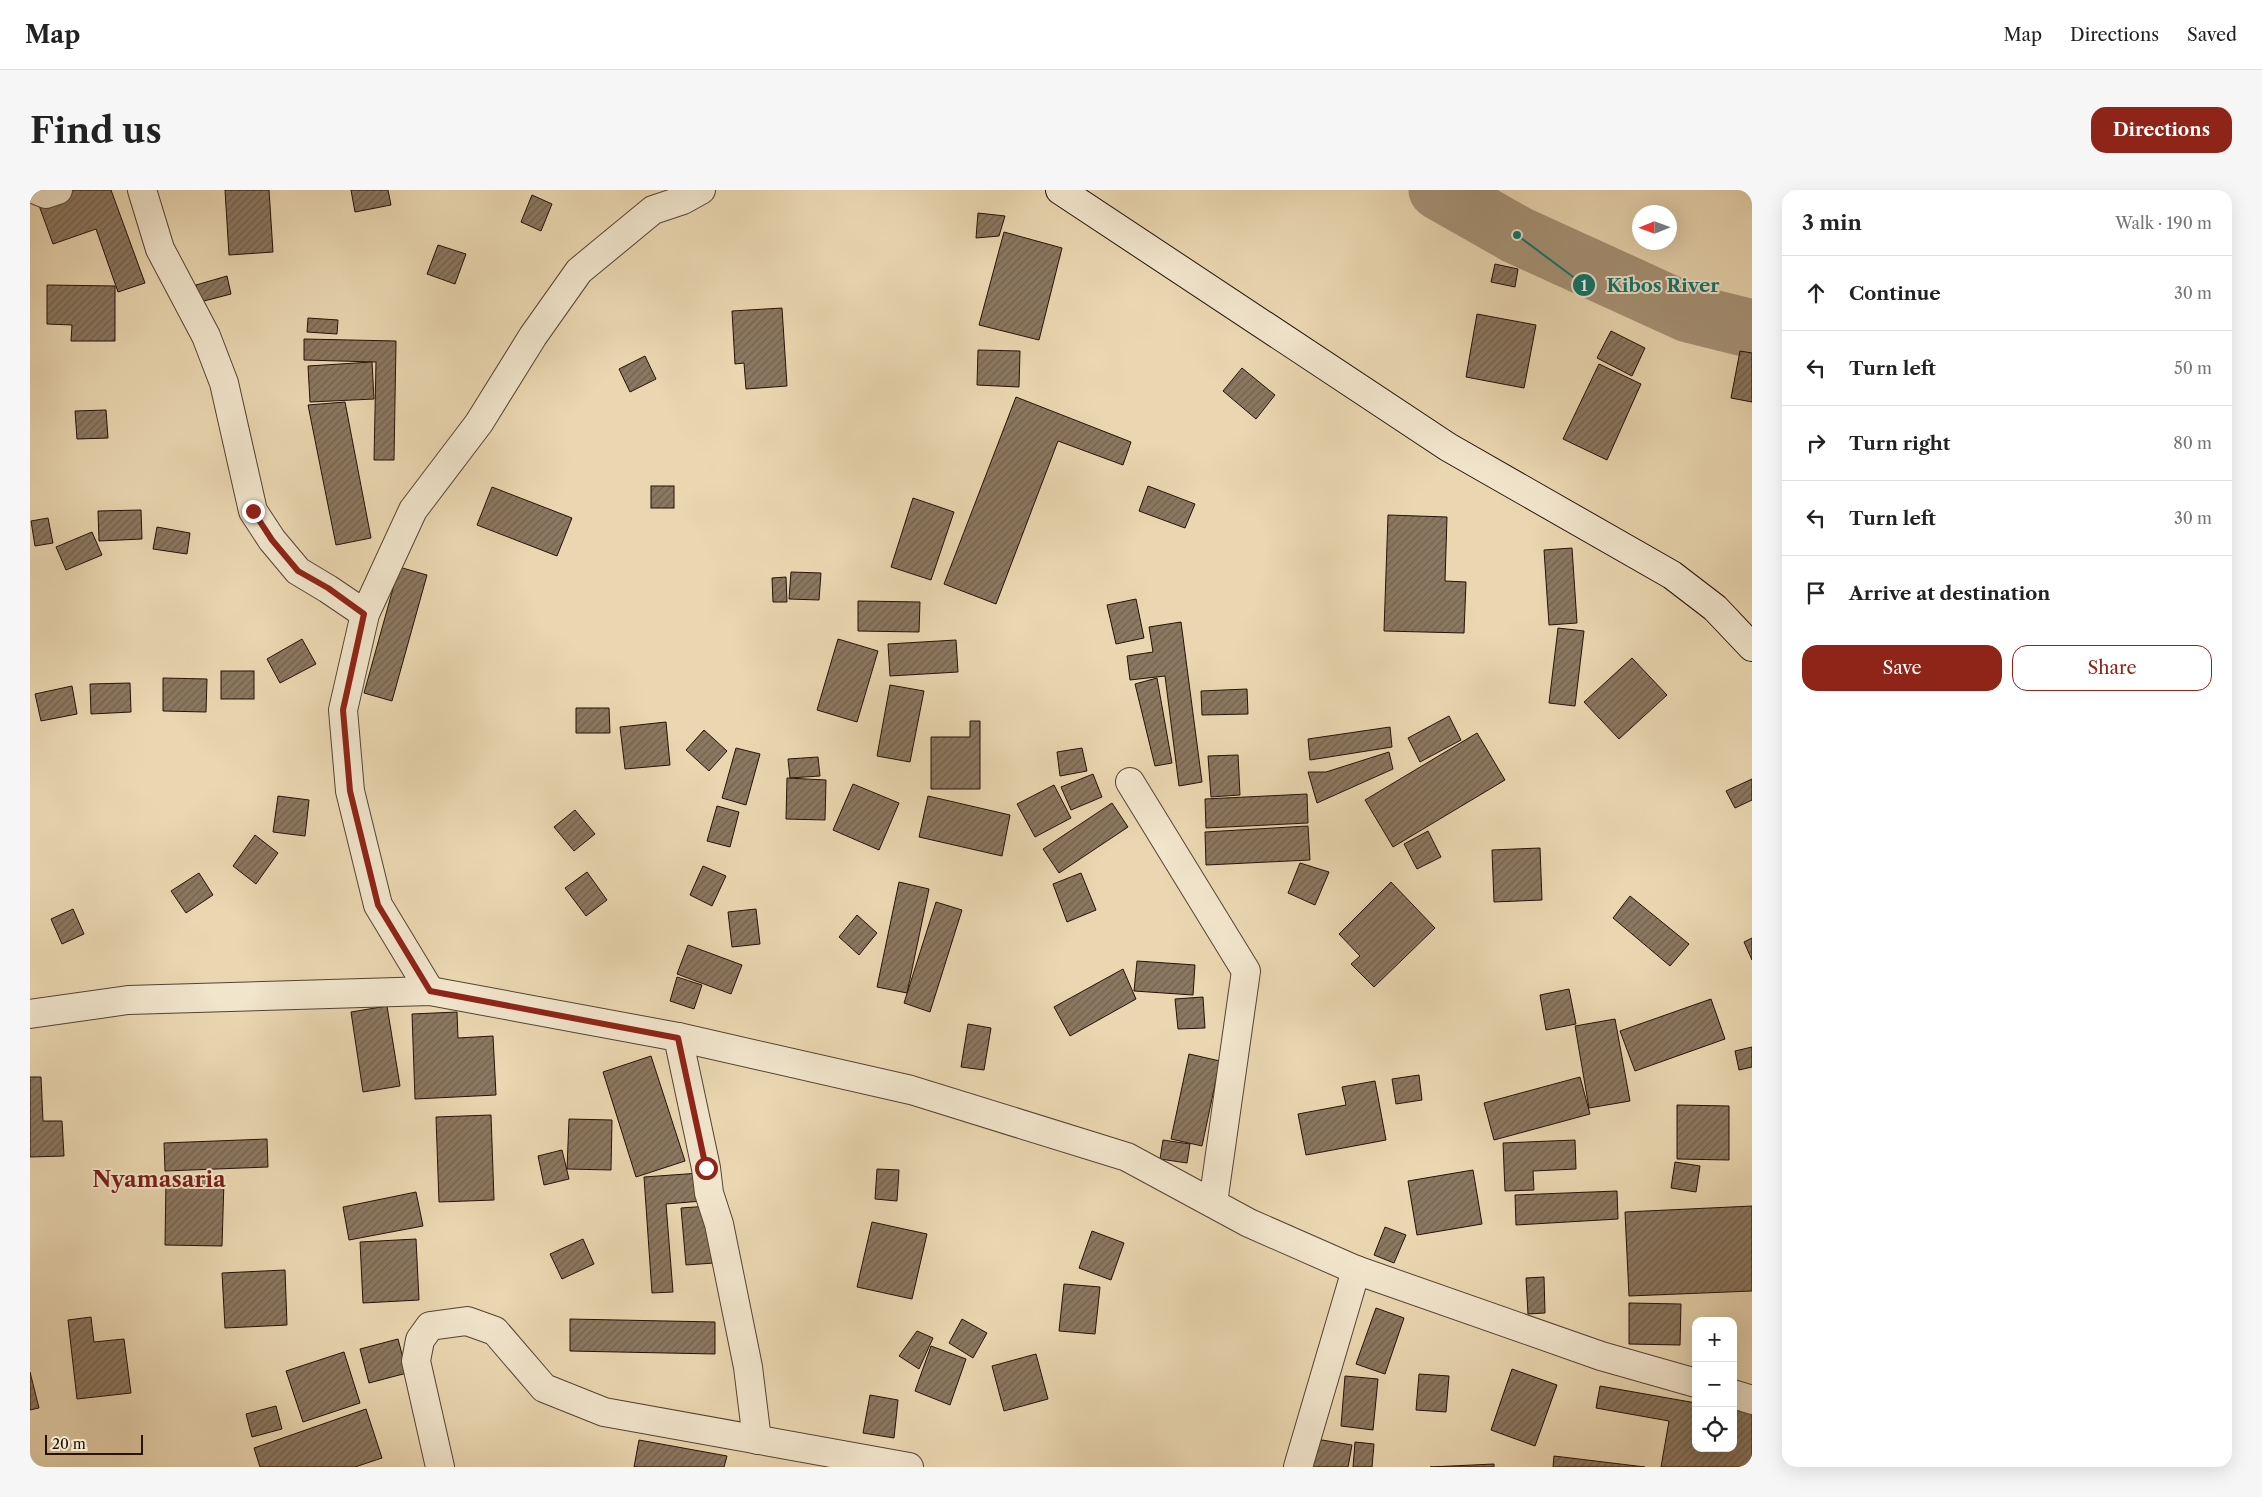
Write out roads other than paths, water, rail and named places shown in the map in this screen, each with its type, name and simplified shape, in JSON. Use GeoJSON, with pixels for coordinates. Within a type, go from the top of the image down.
{"type":"FeatureCollection","features":[{"type":"Feature","properties":{"kind":"street"},"geometry":{"type":"LineString","coordinates":[[36,190],[46,194],[58,190]]}},
{"type":"Feature","properties":{"kind":"street"},"geometry":{"type":"LineString","coordinates":[[142,190],[160,249],[206,336],[224,383],[253,511],[272,540],[298,571],[328,588],[364,614]]}},
{"type":"Feature","properties":{"kind":"street"},"geometry":{"type":"LineString","coordinates":[[430,991],[378,905],[350,791],[343,710],[364,614],[413,510],[479,423],[533,336],[579,271],[653,210],[683,200],[701,190]]}},
{"type":"Feature","properties":{"kind":"street"},"geometry":{"type":"LineString","coordinates":[[1060,190],[1448,447],[1672,575],[1715,608],[1752,647]]}},
{"type":"Feature","properties":{"kind":"street"},"geometry":{"type":"LineString","coordinates":[[1130,782],[1246,971],[1213,1203]]}},
{"type":"Feature","properties":{"kind":"street"},"geometry":{"type":"LineString","coordinates":[[30,1014],[128,1000],[430,991],[678,1038],[921,1092],[1127,1157],[1249,1223],[1356,1270],[1601,1356],[1692,1382]]}},
{"type":"Feature","properties":{"kind":"street"},"geometry":{"type":"LineString","coordinates":[[678,1038],[706,1168],[708,1193],[719,1224],[748,1367],[757,1440]]}},
{"type":"Feature","properties":{"kind":"street"},"geometry":{"type":"LineString","coordinates":[[1298,1467],[1356,1270]]}},
{"type":"Feature","properties":{"kind":"street"},"geometry":{"type":"LineString","coordinates":[[440,1467],[416,1361],[418,1347],[420,1340],[430,1326],[467,1320],[495,1331],[544,1388],[604,1412],[682,1424],[757,1440],[909,1467]]}},
{"type":"Feature","properties":{"kind":"street"},"geometry":{"type":"LineString","coordinates":[[1737,1395],[1752,1400]]}},
{"type":"Feature","properties":{"kind":"waterway"},"geometry":{"type":"LineString","coordinates":[[1438,190],[1517,235],[1688,313],[1752,329]]}},
{"type":"Feature","properties":{"kind":"place","name":"Kibos River"},"geometry":{"type":"Point","coordinates":[1517,235]}},
{"type":"Feature","properties":{"kind":"district","name":"Nyamasaria"},"geometry":{"type":"Point","coordinates":[159,1179]}}]}
